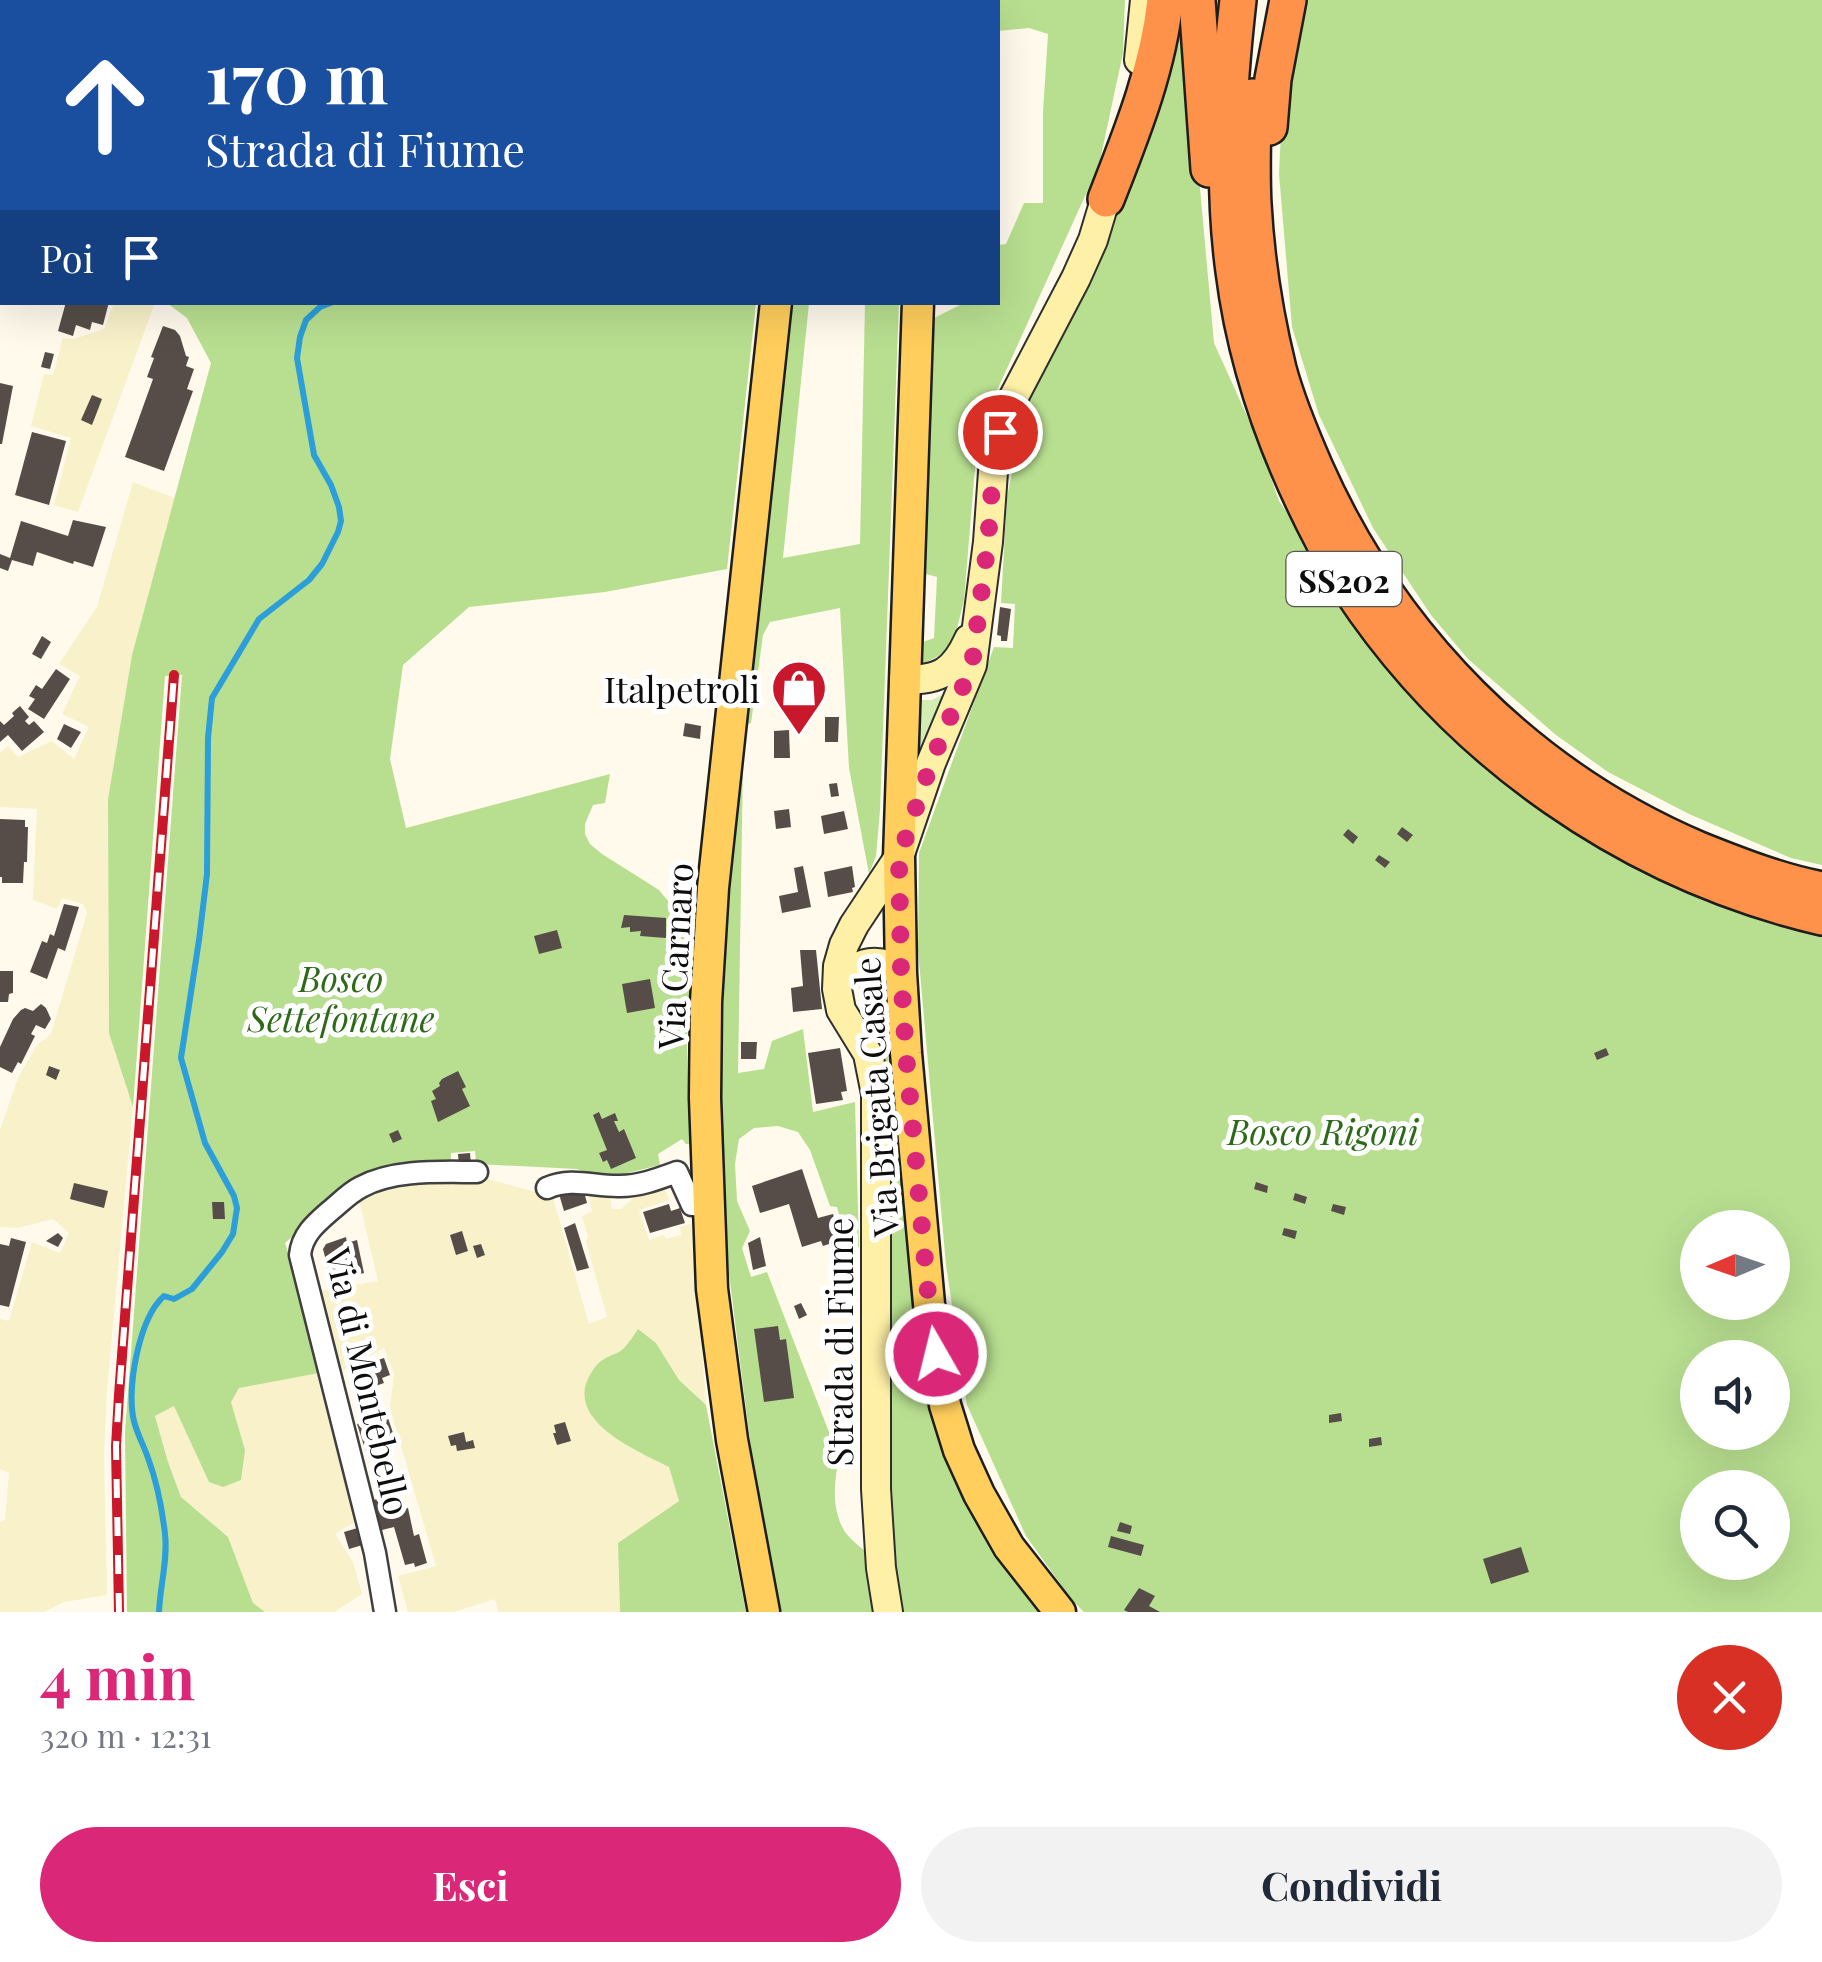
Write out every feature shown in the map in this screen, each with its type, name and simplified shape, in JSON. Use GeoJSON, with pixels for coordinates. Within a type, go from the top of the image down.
{"type":"FeatureCollection","features":[{"type":"Feature","properties":{"kind":"highway"},"geometry":{"type":"LineString","coordinates":[[1106,200],[1149,78],[1165,0]]}},
{"type":"Feature","properties":{"kind":"highway"},"geometry":{"type":"LineString","coordinates":[[1197,0],[1212,200],[1226,285],[1268,377]]}},
{"type":"Feature","properties":{"kind":"highway"},"geometry":{"type":"LineString","coordinates":[[1200,49],[1206,0]]}},
{"type":"Feature","properties":{"kind":"highway","name":"SS202"},"geometry":{"type":"LineString","coordinates":[[1238,0],[1227,187],[1244,334],[1296,424],[1341,523],[1368,568],[1405,622],[1447,672],[1518,741],[1609,805],[1673,838],[1732,863],[1822,890]]}},
{"type":"Feature","properties":{"kind":"highway","name":"SS202"},"geometry":{"type":"LineString","coordinates":[[1262,0],[1253,98],[1253,204],[1268,377],[1296,487],[1349,587],[1426,686],[1505,762],[1601,829],[1665,862],[1724,888],[1822,918]]}},
{"type":"Feature","properties":{"kind":"highway"},"geometry":{"type":"LineString","coordinates":[[1268,377],[1268,142],[1273,79],[1288,0]]}},
{"type":"Feature","properties":{"kind":"main road","name":"Strada di Fiume"},"geometry":{"type":"LineString","coordinates":[[888,1612],[876,1489],[876,1094],[868,1054],[841,1010],[838,966],[854,925],[899,858],[931,763],[972,665],[1000,432],[1008,408],[1093,240],[1136,77],[1145,0]]}},
{"type":"Feature","properties":{"kind":"main road","name":"Via Carnaro"},"geometry":{"type":"LineString","coordinates":[[764,1612],[732,1440],[712,1290],[706,1002],[712,888],[776,305]]}},
{"type":"Feature","properties":{"kind":"main road","name":"Via Brigata Casale"},"geometry":{"type":"LineString","coordinates":[[918,305],[899,858],[901,973],[929,1304],[945,1405],[959,1450],[1009,1547],[1060,1612]]}},
{"type":"Feature","properties":{"kind":"main road"},"geometry":{"type":"LineString","coordinates":[[904,680],[934,678],[948,671],[960,657],[979,615]]}},
{"type":"Feature","properties":{"kind":"main road"},"geometry":{"type":"LineString","coordinates":[[868,1054],[852,998],[854,968],[899,858]]}},
{"type":"Feature","properties":{"kind":"main road"},"geometry":{"type":"LineString","coordinates":[[854,968],[874,962],[901,973]]}},
{"type":"Feature","properties":{"kind":"street","name":"Via di Montebello"},"geometry":{"type":"LineString","coordinates":[[385,1612],[376,1553],[320,1339],[301,1246],[317,1222],[365,1185],[424,1173],[477,1172]]}},
{"type":"Feature","properties":{"kind":"street"},"geometry":{"type":"LineString","coordinates":[[547,1188],[583,1182],[625,1186],[677,1172],[692,1205],[708,1206]]}},
{"type":"Feature","properties":{"kind":"shaded area"},"geometry":{"type":"Polygon","coordinates":[[[113,305],[154,305],[78,512],[54,505],[71,438],[31,426],[44,374],[53,375],[63,338],[74,339],[104,329],[113,305]]]}},
{"type":"Feature","properties":{"kind":"shaded area"},"geometry":{"type":"Polygon","coordinates":[[[133,482],[175,498],[132,655],[108,799],[109,1033],[133,1107],[107,1389],[107,1595],[64,1602],[44,1612],[0,1612],[0,1522],[5,1520],[9,1473],[0,1469],[0,1319],[9,1321],[32,1242],[60,1253],[69,1233],[53,1219],[18,1228],[0,1227],[0,1130],[18,1078],[37,1045],[51,1034],[87,913],[83,904],[62,898],[57,909],[33,900],[37,809],[0,807],[0,753],[8,746],[18,757],[52,741],[74,759],[89,727],[62,714],[80,676],[59,664],[97,607],[133,482]]]}},
{"type":"Feature","properties":{"kind":"shaded area"},"geometry":{"type":"Polygon","coordinates":[[[477,1176],[543,1194],[551,1191],[589,1324],[607,1317],[582,1216],[592,1211],[587,1187],[609,1191],[612,1209],[621,1209],[641,1190],[663,1183],[669,1200],[639,1210],[649,1240],[681,1235],[680,1227],[693,1223],[706,1405],[679,1380],[656,1343],[633,1449],[669,1467],[679,1501],[618,1543],[620,1612],[498,1612],[495,1599],[454,1612],[408,1612],[398,1576],[436,1566],[390,1408],[394,1374],[384,1348],[339,1373],[319,1291],[378,1281],[358,1196],[381,1183],[477,1176]]]}},
{"type":"Feature","properties":{"kind":"shaded area"},"geometry":{"type":"Polygon","coordinates":[[[319,1373],[355,1522],[335,1534],[353,1562],[362,1594],[335,1612],[265,1612],[253,1603],[228,1537],[181,1497],[155,1416],[174,1406],[245,1450],[231,1402],[239,1387],[319,1373]]]}},
{"type":"Feature","properties":{"kind":"green space"},"geometry":{"type":"Polygon","coordinates":[[[1000,0],[1125,0],[1123,53],[1099,165],[990,406],[976,456],[964,600],[952,649],[919,666],[920,643],[934,638],[937,577],[923,573],[934,318],[960,305],[1000,305],[1000,245],[1006,244],[1024,203],[1043,203],[1048,34],[1029,28],[1000,31],[1000,0]]]}},
{"type":"Feature","properties":{"kind":"green space","name":"Bosco Rigoni"},"geometry":{"type":"Polygon","coordinates":[[[1183,0],[1214,343],[1257,438],[1279,501],[1427,713],[1500,778],[1593,842],[1707,902],[1822,936],[1822,1612],[1084,1612],[1026,1536],[967,1405],[946,1265],[918,950],[919,853],[994,647],[1013,648],[1015,604],[1001,603],[1007,497],[1026,406],[1103,248],[1183,0]]]}},
{"type":"Feature","properties":{"kind":"green space"},"geometry":{"type":"Polygon","coordinates":[[[1305,0],[1822,0],[1822,865],[1791,858],[1689,814],[1608,772],[1556,735],[1468,659],[1431,615],[1373,528],[1319,415],[1292,327],[1279,174],[1281,131],[1305,0]]]}},
{"type":"Feature","properties":{"kind":"green space","name":"Bosco Settefontane"},"geometry":{"type":"Polygon","coordinates":[[[170,305],[756,305],[727,569],[605,592],[469,607],[403,665],[390,759],[406,828],[610,774],[605,803],[593,805],[585,824],[590,844],[692,915],[687,1048],[690,1144],[682,1139],[658,1154],[660,1165],[603,1179],[577,1169],[476,1164],[475,1151],[451,1153],[451,1167],[346,1191],[285,1243],[305,1305],[319,1373],[239,1388],[231,1402],[245,1450],[241,1480],[223,1487],[209,1482],[174,1406],[155,1416],[181,1497],[228,1537],[253,1603],[265,1612],[127,1612],[125,1432],[182,675],[165,676],[133,1107],[109,1033],[108,799],[132,655],[211,363],[187,318],[170,305]]]}},
{"type":"Feature","properties":{"kind":"green space"},"geometry":{"type":"Polygon","coordinates":[[[793,305],[809,305],[783,558],[860,544],[865,305],[899,305],[880,810],[876,856],[869,874],[849,768],[840,608],[770,622],[763,635],[751,723],[745,725],[793,305]]]}},
{"type":"Feature","properties":{"kind":"green space"},"geometry":{"type":"Polygon","coordinates":[[[949,691],[916,758],[917,700],[932,700],[949,691]]]}},
{"type":"Feature","properties":{"kind":"green space"},"geometry":{"type":"Polygon","coordinates":[[[743,762],[738,1073],[764,1069],[772,1041],[803,1029],[813,1112],[855,1102],[859,1247],[847,1247],[837,1207],[830,1206],[810,1150],[798,1132],[778,1126],[754,1128],[739,1139],[735,1164],[737,1201],[750,1231],[742,1248],[751,1277],[767,1272],[839,1458],[837,1514],[845,1532],[869,1555],[874,1612],[778,1612],[759,1512],[723,1226],[719,1046],[726,919],[743,762]]]}},
{"type":"Feature","properties":{"kind":"green space"},"geometry":{"type":"Polygon","coordinates":[[[880,974],[909,1265],[928,1394],[941,1448],[986,1542],[1038,1612],[900,1612],[889,1543],[885,1072],[858,978],[880,974]]]}},
{"type":"Feature","properties":{"kind":"green space"},"geometry":{"type":"Polygon","coordinates":[[[638,1329],[656,1343],[679,1380],[706,1405],[746,1612],[620,1612],[618,1543],[679,1501],[669,1467],[621,1442],[593,1418],[586,1403],[585,1388],[593,1370],[624,1348],[638,1329]]]}},
{"type":"Feature","properties":{"kind":"building"},"geometry":{"type":"Polygon","coordinates":[[[65,305],[108,305],[103,325],[92,322],[90,330],[76,325],[73,336],[58,331],[65,305]]]}},
{"type":"Feature","properties":{"kind":"building"},"geometry":{"type":"Polygon","coordinates":[[[163,326],[180,336],[189,357],[186,366],[194,369],[187,389],[193,391],[164,471],[125,457],[153,379],[147,377],[163,326]]]}},
{"type":"Feature","properties":{"kind":"building"},"geometry":{"type":"Polygon","coordinates":[[[45,352],[54,354],[50,369],[41,367],[45,352]]]}},
{"type":"Feature","properties":{"kind":"building"},"geometry":{"type":"Polygon","coordinates":[[[0,383],[13,386],[2,444],[0,444],[0,383]]]}},
{"type":"Feature","properties":{"kind":"building"},"geometry":{"type":"Polygon","coordinates":[[[92,395],[102,399],[92,425],[81,420],[92,395]]]}},
{"type":"Feature","properties":{"kind":"building"},"geometry":{"type":"Polygon","coordinates":[[[32,432],[66,441],[49,505],[15,495],[32,432]]]}},
{"type":"Feature","properties":{"kind":"building"},"geometry":{"type":"Polygon","coordinates":[[[73,520],[106,527],[93,567],[37,552],[33,566],[12,560],[8,571],[0,568],[0,554],[10,558],[21,521],[68,536],[73,520]]]}},
{"type":"Feature","properties":{"kind":"building"},"geometry":{"type":"Polygon","coordinates":[[[1000,607],[1011,609],[1007,641],[1001,641],[997,635],[1000,607]]]}},
{"type":"Feature","properties":{"kind":"building"},"geometry":{"type":"Polygon","coordinates":[[[42,636],[51,642],[41,659],[32,654],[42,636]]]}},
{"type":"Feature","properties":{"kind":"building"},"geometry":{"type":"Polygon","coordinates":[[[56,669],[70,679],[44,719],[28,709],[35,699],[29,696],[36,685],[42,689],[56,669]]]}},
{"type":"Feature","properties":{"kind":"building"},"geometry":{"type":"Polygon","coordinates":[[[807,689],[813,698],[795,705],[791,690],[807,689]]]}},
{"type":"Feature","properties":{"kind":"building"},"geometry":{"type":"Polygon","coordinates":[[[20,706],[29,717],[25,721],[29,725],[34,721],[44,732],[22,751],[8,735],[0,742],[0,721],[4,725],[20,706]]]}},
{"type":"Feature","properties":{"kind":"building"},"geometry":{"type":"Polygon","coordinates":[[[825,717],[839,717],[838,742],[825,742],[825,717]]]}},
{"type":"Feature","properties":{"kind":"building"},"geometry":{"type":"Polygon","coordinates":[[[685,723],[701,726],[700,739],[683,736],[685,723]]]}},
{"type":"Feature","properties":{"kind":"building"},"geometry":{"type":"Polygon","coordinates":[[[64,724],[81,732],[71,748],[57,739],[64,724]]]}},
{"type":"Feature","properties":{"kind":"building"},"geometry":{"type":"Polygon","coordinates":[[[789,730],[790,758],[774,758],[774,731],[789,730]]]}},
{"type":"Feature","properties":{"kind":"building"},"geometry":{"type":"Polygon","coordinates":[[[837,783],[839,796],[831,797],[829,784],[837,783]]]}},
{"type":"Feature","properties":{"kind":"building"},"geometry":{"type":"Polygon","coordinates":[[[789,809],[791,827],[776,829],[774,811],[789,809]]]}},
{"type":"Feature","properties":{"kind":"building"},"geometry":{"type":"Polygon","coordinates":[[[844,811],[848,829],[824,834],[821,816],[844,811]]]}},
{"type":"Feature","properties":{"kind":"building"},"geometry":{"type":"Polygon","coordinates":[[[0,819],[25,820],[28,827],[23,883],[2,883],[0,819]]]}},
{"type":"Feature","properties":{"kind":"building"},"geometry":{"type":"Polygon","coordinates":[[[1402,827],[1413,835],[1407,842],[1397,834],[1402,827]]]}},
{"type":"Feature","properties":{"kind":"building"},"geometry":{"type":"Polygon","coordinates":[[[1348,829],[1358,837],[1353,844],[1343,835],[1348,829]]]}},
{"type":"Feature","properties":{"kind":"building"},"geometry":{"type":"Polygon","coordinates":[[[1379,855],[1390,862],[1385,868],[1375,860],[1379,855]]]}},
{"type":"Feature","properties":{"kind":"building"},"geometry":{"type":"Polygon","coordinates":[[[803,866],[811,907],[782,913],[779,896],[798,892],[794,868],[803,866]]]}},
{"type":"Feature","properties":{"kind":"building"},"geometry":{"type":"Polygon","coordinates":[[[852,866],[853,892],[828,897],[824,872],[852,866]]]}},
{"type":"Feature","properties":{"kind":"building"},"geometry":{"type":"Polygon","coordinates":[[[64,904],[79,907],[65,951],[58,948],[47,979],[30,972],[42,941],[47,943],[50,934],[54,936],[64,904]]]}},
{"type":"Feature","properties":{"kind":"building"},"geometry":{"type":"Polygon","coordinates":[[[624,915],[666,918],[666,938],[640,936],[641,931],[621,928],[624,915]]]}},
{"type":"Feature","properties":{"kind":"building"},"geometry":{"type":"Polygon","coordinates":[[[557,930],[562,948],[539,954],[534,936],[557,930]]]}},
{"type":"Feature","properties":{"kind":"building"},"geometry":{"type":"Polygon","coordinates":[[[800,950],[816,950],[822,1009],[793,1012],[791,988],[803,986],[800,950]]]}},
{"type":"Feature","properties":{"kind":"building"},"geometry":{"type":"Polygon","coordinates":[[[0,971],[13,971],[13,993],[9,994],[8,1002],[0,1002],[0,971]]]}},
{"type":"Feature","properties":{"kind":"building"},"geometry":{"type":"Polygon","coordinates":[[[650,979],[655,1008],[627,1013],[622,984],[650,979]]]}},
{"type":"Feature","properties":{"kind":"building"},"geometry":{"type":"Polygon","coordinates":[[[41,1004],[51,1019],[45,1029],[36,1025],[31,1034],[35,1036],[21,1064],[18,1062],[12,1073],[0,1067],[0,1047],[13,1019],[21,1010],[33,1011],[41,1004]]]}},
{"type":"Feature","properties":{"kind":"building"},"geometry":{"type":"Polygon","coordinates":[[[741,1042],[757,1042],[756,1059],[741,1059],[741,1042]]]}},
{"type":"Feature","properties":{"kind":"building"},"geometry":{"type":"Polygon","coordinates":[[[840,1048],[847,1091],[841,1092],[843,1100],[816,1104],[808,1053],[840,1048]]]}},
{"type":"Feature","properties":{"kind":"building"},"geometry":{"type":"Polygon","coordinates":[[[1606,1048],[1609,1055],[1597,1060],[1594,1053],[1606,1048]]]}},
{"type":"Feature","properties":{"kind":"building"},"geometry":{"type":"Polygon","coordinates":[[[49,1066],[60,1070],[56,1080],[46,1075],[49,1066]]]}},
{"type":"Feature","properties":{"kind":"building"},"geometry":{"type":"Polygon","coordinates":[[[458,1071],[470,1106],[438,1122],[432,1091],[442,1079],[458,1071]]]}},
{"type":"Feature","properties":{"kind":"building"},"geometry":{"type":"Polygon","coordinates":[[[599,1112],[602,1119],[615,1113],[619,1132],[624,1129],[636,1158],[611,1169],[607,1160],[603,1162],[599,1153],[607,1150],[593,1115],[599,1112]]]}},
{"type":"Feature","properties":{"kind":"building"},"geometry":{"type":"Polygon","coordinates":[[[398,1130],[402,1139],[393,1143],[389,1134],[398,1130]]]}},
{"type":"Feature","properties":{"kind":"building"},"geometry":{"type":"Polygon","coordinates":[[[470,1153],[471,1165],[459,1166],[458,1154],[470,1153]]]}},
{"type":"Feature","properties":{"kind":"building"},"geometry":{"type":"Polygon","coordinates":[[[802,1169],[818,1218],[833,1214],[841,1240],[802,1247],[789,1204],[760,1213],[752,1186],[802,1169]]]}},
{"type":"Feature","properties":{"kind":"building"},"geometry":{"type":"Polygon","coordinates":[[[1256,1182],[1268,1186],[1267,1193],[1254,1189],[1256,1182]]]}},
{"type":"Feature","properties":{"kind":"building"},"geometry":{"type":"Polygon","coordinates":[[[74,1183],[108,1191],[104,1208],[70,1199],[74,1183]]]}},
{"type":"Feature","properties":{"kind":"building"},"geometry":{"type":"Polygon","coordinates":[[[583,1188],[587,1203],[564,1211],[559,1194],[583,1188]]]}},
{"type":"Feature","properties":{"kind":"building"},"geometry":{"type":"Polygon","coordinates":[[[1295,1193],[1307,1197],[1305,1204],[1293,1200],[1295,1193]]]}},
{"type":"Feature","properties":{"kind":"building"},"geometry":{"type":"Polygon","coordinates":[[[212,1202],[224,1202],[225,1219],[213,1219],[212,1202]]]}},
{"type":"Feature","properties":{"kind":"building"},"geometry":{"type":"Polygon","coordinates":[[[669,1204],[671,1211],[680,1208],[685,1223],[650,1233],[643,1212],[669,1204]]]}},
{"type":"Feature","properties":{"kind":"building"},"geometry":{"type":"Polygon","coordinates":[[[1333,1204],[1346,1207],[1344,1215],[1331,1211],[1333,1204]]]}},
{"type":"Feature","properties":{"kind":"building"},"geometry":{"type":"Polygon","coordinates":[[[575,1223],[589,1268],[577,1271],[564,1228],[575,1223]]]}},
{"type":"Feature","properties":{"kind":"building"},"geometry":{"type":"Polygon","coordinates":[[[1284,1228],[1297,1231],[1295,1239],[1282,1235],[1284,1228]]]}},
{"type":"Feature","properties":{"kind":"building"},"geometry":{"type":"Polygon","coordinates":[[[462,1231],[468,1251],[456,1255],[450,1235],[462,1231]]]}},
{"type":"Feature","properties":{"kind":"building"},"geometry":{"type":"Polygon","coordinates":[[[58,1233],[63,1238],[58,1247],[46,1241],[58,1233]]]}},
{"type":"Feature","properties":{"kind":"building"},"geometry":{"type":"Polygon","coordinates":[[[346,1237],[347,1243],[357,1240],[364,1273],[334,1281],[323,1249],[326,1244],[346,1237]]]}},
{"type":"Feature","properties":{"kind":"building"},"geometry":{"type":"Polygon","coordinates":[[[760,1237],[766,1266],[753,1270],[748,1243],[760,1237]]]}},
{"type":"Feature","properties":{"kind":"building"},"geometry":{"type":"Polygon","coordinates":[[[11,1238],[26,1242],[9,1307],[0,1305],[0,1244],[9,1246],[11,1238]]]}},
{"type":"Feature","properties":{"kind":"building"},"geometry":{"type":"Polygon","coordinates":[[[481,1244],[485,1255],[477,1258],[473,1246],[481,1244]]]}},
{"type":"Feature","properties":{"kind":"building"},"geometry":{"type":"Polygon","coordinates":[[[854,1262],[855,1296],[840,1296],[840,1263],[854,1262]]]}},
{"type":"Feature","properties":{"kind":"building"},"geometry":{"type":"Polygon","coordinates":[[[801,1303],[807,1315],[799,1319],[794,1306],[801,1303]]]}},
{"type":"Feature","properties":{"kind":"building"},"geometry":{"type":"Polygon","coordinates":[[[778,1326],[780,1340],[786,1339],[794,1398],[764,1402],[754,1329],[778,1326]]]}},
{"type":"Feature","properties":{"kind":"building"},"geometry":{"type":"Polygon","coordinates":[[[384,1358],[390,1375],[382,1378],[384,1383],[358,1392],[352,1376],[359,1374],[357,1367],[384,1358]]]}},
{"type":"Feature","properties":{"kind":"building"},"geometry":{"type":"Polygon","coordinates":[[[1341,1413],[1342,1421],[1329,1423],[1329,1415],[1341,1413]]]}},
{"type":"Feature","properties":{"kind":"building"},"geometry":{"type":"Polygon","coordinates":[[[387,1415],[397,1445],[367,1455],[357,1424],[387,1415]]]}},
{"type":"Feature","properties":{"kind":"building"},"geometry":{"type":"Polygon","coordinates":[[[565,1422],[571,1441],[557,1445],[554,1425],[565,1422]]]}},
{"type":"Feature","properties":{"kind":"building"},"geometry":{"type":"Polygon","coordinates":[[[464,1432],[466,1442],[473,1440],[475,1448],[457,1451],[448,1436],[464,1432]]]}},
{"type":"Feature","properties":{"kind":"building"},"geometry":{"type":"Polygon","coordinates":[[[1381,1437],[1382,1445],[1369,1447],[1369,1439],[1381,1437]]]}},
{"type":"Feature","properties":{"kind":"building"},"geometry":{"type":"Polygon","coordinates":[[[390,1495],[396,1511],[408,1508],[414,1536],[419,1534],[427,1563],[405,1565],[394,1527],[374,1532],[367,1502],[390,1495]]]}},
{"type":"Feature","properties":{"kind":"building"},"geometry":{"type":"Polygon","coordinates":[[[1120,1522],[1132,1526],[1130,1534],[1117,1531],[1120,1522]]]}},
{"type":"Feature","properties":{"kind":"building"},"geometry":{"type":"Polygon","coordinates":[[[361,1527],[366,1544],[349,1549],[344,1532],[361,1527]]]}},
{"type":"Feature","properties":{"kind":"building"},"geometry":{"type":"Polygon","coordinates":[[[1111,1536],[1144,1545],[1141,1556],[1108,1547],[1111,1536]]]}},
{"type":"Feature","properties":{"kind":"building"},"geometry":{"type":"Polygon","coordinates":[[[1521,1547],[1529,1572],[1491,1584],[1483,1559],[1521,1547]]]}},
{"type":"Feature","properties":{"kind":"building"},"geometry":{"type":"Polygon","coordinates":[[[1139,1588],[1155,1596],[1149,1606],[1160,1612],[1124,1610],[1139,1588]]]}},
{"type":"Feature","properties":{"kind":"waterway"},"geometry":{"type":"LineString","coordinates":[[159,1612],[165,1534],[154,1476],[134,1421],[133,1373],[141,1337],[155,1306],[164,1296],[174,1299],[192,1289],[233,1234],[237,1208],[205,1143],[181,1058],[207,874],[212,698],[259,619],[309,580],[338,532],[339,507],[314,455],[297,358],[306,320],[325,305]]}},
{"type":"Feature","properties":{"kind":"railway"},"geometry":{"type":"LineString","coordinates":[[119,1612],[116,1446],[174,675]]}},
{"type":"Feature","properties":{"kind":"place","name":"Italpetroli"},"geometry":{"type":"Point","coordinates":[799,737]}},
{"type":"Feature","properties":{"kind":"route"},"geometry":{"type":"LineString","coordinates":[[936,1354],[906,1054],[899,858],[931,763],[972,665],[1000,432]]}}]}
